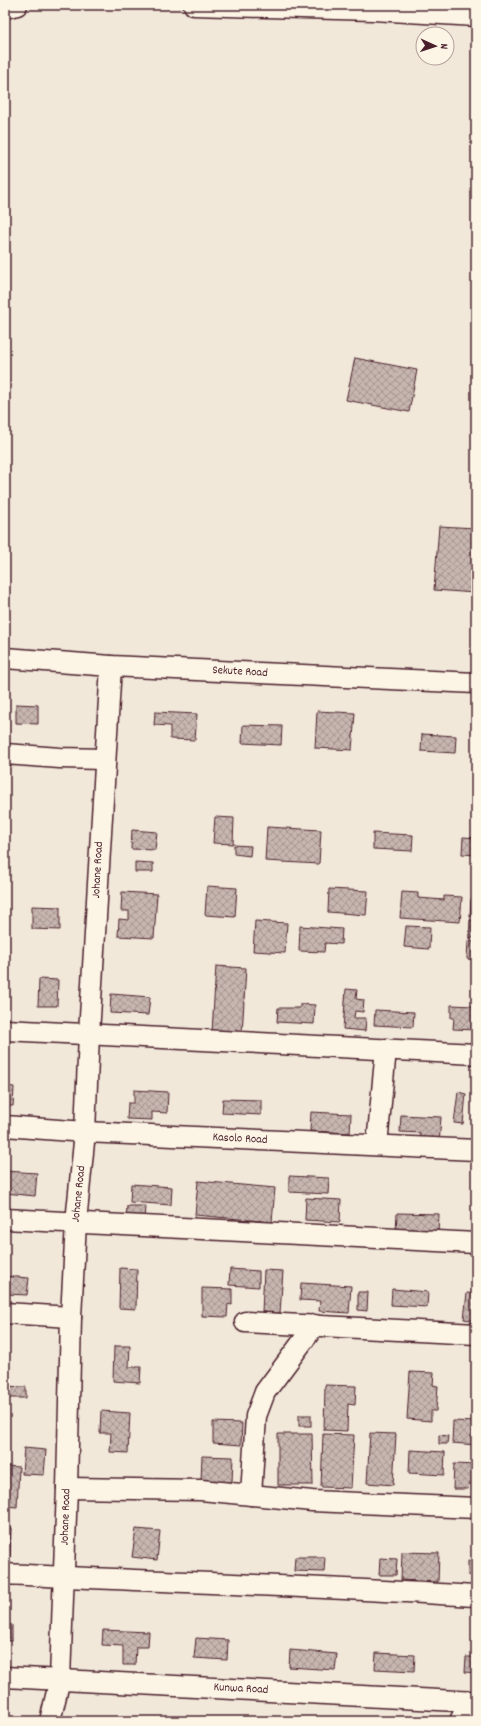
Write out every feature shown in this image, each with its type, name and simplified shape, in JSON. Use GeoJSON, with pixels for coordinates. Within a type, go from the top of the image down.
{"type":"FeatureCollection","features":[{"type":"Feature","properties":{"kind":"street"},"geometry":{"type":"LineString","coordinates":[[5,8],[17,5]]}},
{"type":"Feature","properties":{"kind":"street"},"geometry":{"type":"LineString","coordinates":[[194,5],[373,10],[476,16]]}},
{"type":"Feature","properties":{"kind":"street","name":"Sekute Road"},"geometry":{"type":"LineString","coordinates":[[5,658],[111,666],[476,683]]}},
{"type":"Feature","properties":{"kind":"street","name":"Johane Road"},"geometry":{"type":"LineString","coordinates":[[50,1721],[60,1679],[67,1488],[70,1317],[76,1222],[86,1132],[89,1034],[104,759],[111,666]]}},
{"type":"Feature","properties":{"kind":"street"},"geometry":{"type":"LineString","coordinates":[[5,754],[104,759]]}},
{"type":"Feature","properties":{"kind":"street"},"geometry":{"type":"LineString","coordinates":[[5,1030],[476,1054]]}},
{"type":"Feature","properties":{"kind":"street"},"geometry":{"type":"LineString","coordinates":[[377,1145],[386,1049]]}},
{"type":"Feature","properties":{"kind":"street","name":"Kasolo Road"},"geometry":{"type":"LineString","coordinates":[[5,1126],[86,1132],[476,1150]]}},
{"type":"Feature","properties":{"kind":"street"},"geometry":{"type":"LineString","coordinates":[[5,1219],[476,1243]]}},
{"type":"Feature","properties":{"kind":"street"},"geometry":{"type":"LineString","coordinates":[[5,1313],[70,1317]]}},
{"type":"Feature","properties":{"kind":"street"},"geometry":{"type":"LineString","coordinates":[[245,1322],[476,1334]]}},
{"type":"Feature","properties":{"kind":"street"},"geometry":{"type":"LineString","coordinates":[[251,1495],[256,1416],[265,1392],[315,1325]]}},
{"type":"Feature","properties":{"kind":"street"},"geometry":{"type":"LineString","coordinates":[[67,1488],[201,1490],[312,1501],[476,1508]]}},
{"type":"Feature","properties":{"kind":"street"},"geometry":{"type":"LineString","coordinates":[[5,1574],[354,1589],[476,1596]]}},
{"type":"Feature","properties":{"kind":"street","name":"Kunwa Road"},"geometry":{"type":"LineString","coordinates":[[5,1677],[473,1701]]}},
{"type":"Feature","properties":{"kind":"street"},"geometry":{"type":"LineString","coordinates":[[460,1721],[473,1701]]}},
{"type":"Feature","properties":{"kind":"building"},"geometry":{"type":"Polygon","coordinates":[[[355,358],[417,370],[409,412],[346,400],[355,358]]]}},
{"type":"Feature","properties":{"kind":"building"},"geometry":{"type":"Polygon","coordinates":[[[439,526],[476,528],[475,593],[434,590],[439,526]]]}},
{"type":"Feature","properties":{"kind":"building"},"geometry":{"type":"Polygon","coordinates":[[[16,704],[38,705],[38,724],[16,723],[16,704]]]}},
{"type":"Feature","properties":{"kind":"building"},"geometry":{"type":"Polygon","coordinates":[[[317,711],[355,713],[352,750],[315,748],[317,711]]]}},
{"type":"Feature","properties":{"kind":"building"},"geometry":{"type":"Polygon","coordinates":[[[155,712],[197,714],[195,740],[170,739],[170,726],[154,725],[155,712]]]}},
{"type":"Feature","properties":{"kind":"building"},"geometry":{"type":"Polygon","coordinates":[[[243,725],[282,726],[281,745],[242,743],[243,725]]]}},
{"type":"Feature","properties":{"kind":"building"},"geometry":{"type":"Polygon","coordinates":[[[422,734],[456,736],[455,753],[421,751],[422,734]]]}},
{"type":"Feature","properties":{"kind":"building"},"geometry":{"type":"Polygon","coordinates":[[[215,817],[234,818],[233,844],[213,843],[215,817]]]}},
{"type":"Feature","properties":{"kind":"building"},"geometry":{"type":"Polygon","coordinates":[[[267,827],[321,830],[319,864],[265,861],[267,827]]]}},
{"type":"Feature","properties":{"kind":"building"},"geometry":{"type":"Polygon","coordinates":[[[132,830],[157,832],[155,850],[131,849],[132,830]]]}},
{"type":"Feature","properties":{"kind":"building"},"geometry":{"type":"Polygon","coordinates":[[[373,833],[413,835],[412,851],[373,849],[373,833]]]}},
{"type":"Feature","properties":{"kind":"building"},"geometry":{"type":"Polygon","coordinates":[[[463,837],[476,838],[476,855],[462,854],[463,837]]]}},
{"type":"Feature","properties":{"kind":"building"},"geometry":{"type":"Polygon","coordinates":[[[234,845],[251,846],[250,856],[234,854],[234,845]]]}},
{"type":"Feature","properties":{"kind":"building"},"geometry":{"type":"Polygon","coordinates":[[[135,862],[153,863],[153,872],[135,872],[135,862]]]}},
{"type":"Feature","properties":{"kind":"building"},"geometry":{"type":"Polygon","coordinates":[[[207,886],[237,888],[235,917],[205,915],[207,886]]]}},
{"type":"Feature","properties":{"kind":"building"},"geometry":{"type":"Polygon","coordinates":[[[329,889],[368,891],[366,915],[328,912],[329,889]]]}},
{"type":"Feature","properties":{"kind":"building"},"geometry":{"type":"Polygon","coordinates":[[[122,892],[157,894],[154,938],[118,936],[119,919],[129,920],[129,911],[121,911],[122,892]]]}},
{"type":"Feature","properties":{"kind":"building"},"geometry":{"type":"Polygon","coordinates":[[[402,892],[418,893],[418,898],[444,900],[444,896],[462,897],[460,922],[400,918],[402,892]]]}},
{"type":"Feature","properties":{"kind":"building"},"geometry":{"type":"Polygon","coordinates":[[[471,899],[476,899],[476,917],[470,916],[471,899]]]}},
{"type":"Feature","properties":{"kind":"building"},"geometry":{"type":"Polygon","coordinates":[[[32,906],[60,907],[60,930],[32,929],[32,906]]]}},
{"type":"Feature","properties":{"kind":"building"},"geometry":{"type":"Polygon","coordinates":[[[470,920],[476,921],[476,938],[469,938],[470,920]]]}},
{"type":"Feature","properties":{"kind":"building"},"geometry":{"type":"Polygon","coordinates":[[[255,921],[287,923],[285,953],[253,951],[255,921]]]}},
{"type":"Feature","properties":{"kind":"building"},"geometry":{"type":"Polygon","coordinates":[[[300,926],[342,929],[341,944],[325,943],[324,952],[299,951],[300,926]]]}},
{"type":"Feature","properties":{"kind":"building"},"geometry":{"type":"Polygon","coordinates":[[[406,926],[430,927],[429,949],[404,947],[406,926]]]}},
{"type":"Feature","properties":{"kind":"building"},"geometry":{"type":"Polygon","coordinates":[[[468,941],[476,942],[476,960],[467,959],[468,941]]]}},
{"type":"Feature","properties":{"kind":"building"},"geometry":{"type":"Polygon","coordinates":[[[216,966],[246,968],[242,1034],[212,1032],[216,966]]]}},
{"type":"Feature","properties":{"kind":"building"},"geometry":{"type":"Polygon","coordinates":[[[39,979],[58,980],[57,1006],[38,1006],[39,979]]]}},
{"type":"Feature","properties":{"kind":"building"},"geometry":{"type":"Polygon","coordinates":[[[346,989],[357,990],[356,999],[364,1000],[363,1012],[355,1011],[354,1018],[366,1018],[365,1031],[343,1029],[346,989]]]}},
{"type":"Feature","properties":{"kind":"building"},"geometry":{"type":"Polygon","coordinates":[[[111,994],[150,997],[148,1015],[110,1013],[111,994]]]}},
{"type":"Feature","properties":{"kind":"building"},"geometry":{"type":"Polygon","coordinates":[[[300,1004],[315,1005],[314,1024],[277,1022],[278,1008],[300,1008],[300,1004]]]}},
{"type":"Feature","properties":{"kind":"building"},"geometry":{"type":"Polygon","coordinates":[[[451,1005],[474,1006],[476,1030],[453,1029],[454,1018],[451,1018],[451,1005]]]}},
{"type":"Feature","properties":{"kind":"building"},"geometry":{"type":"Polygon","coordinates":[[[375,1010],[414,1012],[413,1027],[374,1025],[375,1010]]]}},
{"type":"Feature","properties":{"kind":"building"},"geometry":{"type":"Polygon","coordinates":[[[5,1086],[14,1087],[13,1106],[5,1106],[5,1086]]]}},
{"type":"Feature","properties":{"kind":"building"},"geometry":{"type":"Polygon","coordinates":[[[134,1090],[168,1092],[167,1113],[152,1112],[152,1120],[127,1119],[128,1103],[134,1103],[134,1090]]]}},
{"type":"Feature","properties":{"kind":"building"},"geometry":{"type":"Polygon","coordinates":[[[458,1092],[466,1094],[463,1124],[454,1123],[458,1092]]]}},
{"type":"Feature","properties":{"kind":"building"},"geometry":{"type":"Polygon","coordinates":[[[223,1099],[261,1100],[261,1115],[222,1113],[223,1099]]]}},
{"type":"Feature","properties":{"kind":"building"},"geometry":{"type":"Polygon","coordinates":[[[311,1112],[351,1114],[350,1133],[310,1131],[311,1112]]]}},
{"type":"Feature","properties":{"kind":"building"},"geometry":{"type":"Polygon","coordinates":[[[401,1115],[441,1117],[439,1145],[419,1144],[420,1133],[400,1132],[401,1115]]]}},
{"type":"Feature","properties":{"kind":"building"},"geometry":{"type":"Polygon","coordinates":[[[5,1171],[37,1173],[35,1196],[5,1193],[5,1171]]]}},
{"type":"Feature","properties":{"kind":"building"},"geometry":{"type":"Polygon","coordinates":[[[289,1176],[329,1178],[328,1194],[289,1192],[289,1176]]]}},
{"type":"Feature","properties":{"kind":"building"},"geometry":{"type":"Polygon","coordinates":[[[198,1181],[275,1188],[272,1222],[195,1215],[198,1181]]]}},
{"type":"Feature","properties":{"kind":"building"},"geometry":{"type":"Polygon","coordinates":[[[131,1184],[172,1187],[171,1205],[130,1202],[131,1184]]]}},
{"type":"Feature","properties":{"kind":"building"},"geometry":{"type":"Polygon","coordinates":[[[306,1198],[341,1200],[340,1222],[305,1220],[306,1198]]]}},
{"type":"Feature","properties":{"kind":"building"},"geometry":{"type":"Polygon","coordinates":[[[127,1206],[146,1206],[145,1221],[126,1220],[127,1206]]]}},
{"type":"Feature","properties":{"kind":"building"},"geometry":{"type":"Polygon","coordinates":[[[397,1213],[439,1214],[438,1234],[396,1232],[397,1213]]]}},
{"type":"Feature","properties":{"kind":"building"},"geometry":{"type":"Polygon","coordinates":[[[120,1268],[137,1269],[136,1309],[119,1308],[120,1268]]]}},
{"type":"Feature","properties":{"kind":"building"},"geometry":{"type":"Polygon","coordinates":[[[230,1269],[259,1271],[259,1287],[229,1285],[230,1269]]]}},
{"type":"Feature","properties":{"kind":"building"},"geometry":{"type":"Polygon","coordinates":[[[264,1270],[283,1271],[280,1313],[262,1312],[264,1270]]]}},
{"type":"Feature","properties":{"kind":"building"},"geometry":{"type":"Polygon","coordinates":[[[5,1276],[29,1278],[27,1295],[5,1294],[5,1276]]]}},
{"type":"Feature","properties":{"kind":"building"},"geometry":{"type":"Polygon","coordinates":[[[301,1283],[351,1286],[349,1313],[319,1311],[320,1301],[300,1300],[301,1283]]]}},
{"type":"Feature","properties":{"kind":"building"},"geometry":{"type":"Polygon","coordinates":[[[202,1288],[232,1289],[232,1305],[228,1304],[227,1317],[202,1316],[202,1288]]]}},
{"type":"Feature","properties":{"kind":"building"},"geometry":{"type":"Polygon","coordinates":[[[392,1289],[428,1292],[427,1307],[391,1305],[392,1289]]]}},
{"type":"Feature","properties":{"kind":"building"},"geometry":{"type":"Polygon","coordinates":[[[358,1292],[368,1292],[367,1311],[358,1310],[358,1292]]]}},
{"type":"Feature","properties":{"kind":"building"},"geometry":{"type":"Polygon","coordinates":[[[467,1293],[476,1294],[476,1321],[464,1319],[467,1293]]]}},
{"type":"Feature","properties":{"kind":"building"},"geometry":{"type":"Polygon","coordinates":[[[114,1346],[130,1346],[129,1367],[141,1367],[140,1383],[113,1381],[114,1346]]]}},
{"type":"Feature","properties":{"kind":"building"},"geometry":{"type":"Polygon","coordinates":[[[410,1372],[434,1373],[433,1385],[438,1386],[436,1411],[431,1411],[431,1421],[407,1419],[410,1372]]]}},
{"type":"Feature","properties":{"kind":"building"},"geometry":{"type":"Polygon","coordinates":[[[325,1385],[356,1386],[355,1405],[348,1404],[347,1431],[324,1430],[325,1385]]]}},
{"type":"Feature","properties":{"kind":"building"},"geometry":{"type":"Polygon","coordinates":[[[5,1386],[26,1387],[26,1398],[5,1398],[5,1386]]]}},
{"type":"Feature","properties":{"kind":"building"},"geometry":{"type":"Polygon","coordinates":[[[101,1411],[130,1413],[128,1453],[110,1452],[111,1433],[100,1433],[101,1411]]]}},
{"type":"Feature","properties":{"kind":"building"},"geometry":{"type":"Polygon","coordinates":[[[299,1415],[311,1415],[311,1426],[299,1426],[299,1415]]]}},
{"type":"Feature","properties":{"kind":"building"},"geometry":{"type":"Polygon","coordinates":[[[453,1421],[476,1422],[476,1445],[452,1443],[453,1421]]]}},
{"type":"Feature","properties":{"kind":"building"},"geometry":{"type":"Polygon","coordinates":[[[213,1422],[242,1423],[241,1445],[213,1443],[213,1422]]]}},
{"type":"Feature","properties":{"kind":"building"},"geometry":{"type":"Polygon","coordinates":[[[370,1433],[396,1434],[393,1485],[367,1483],[370,1433]]]}},
{"type":"Feature","properties":{"kind":"building"},"geometry":{"type":"Polygon","coordinates":[[[278,1434],[312,1434],[313,1485],[278,1485],[278,1434]]]}},
{"type":"Feature","properties":{"kind":"building"},"geometry":{"type":"Polygon","coordinates":[[[323,1434],[354,1435],[351,1488],[321,1487],[323,1434]]]}},
{"type":"Feature","properties":{"kind":"building"},"geometry":{"type":"Polygon","coordinates":[[[439,1435],[448,1436],[447,1444],[439,1444],[439,1435]]]}},
{"type":"Feature","properties":{"kind":"building"},"geometry":{"type":"Polygon","coordinates":[[[24,1448],[46,1450],[44,1475],[22,1474],[24,1448]]]}},
{"type":"Feature","properties":{"kind":"building"},"geometry":{"type":"Polygon","coordinates":[[[410,1450],[445,1452],[444,1475],[409,1473],[410,1450]]]}},
{"type":"Feature","properties":{"kind":"building"},"geometry":{"type":"Polygon","coordinates":[[[202,1456],[233,1457],[232,1482],[201,1481],[202,1456]]]}},
{"type":"Feature","properties":{"kind":"building"},"geometry":{"type":"Polygon","coordinates":[[[454,1464],[476,1465],[476,1484],[469,1484],[468,1489],[453,1489],[454,1464]]]}},
{"type":"Feature","properties":{"kind":"building"},"geometry":{"type":"Polygon","coordinates":[[[5,1466],[19,1467],[17,1507],[5,1506],[5,1466]]]}},
{"type":"Feature","properties":{"kind":"building"},"geometry":{"type":"Polygon","coordinates":[[[5,1528],[11,1528],[10,1557],[5,1557],[5,1528]]]}},
{"type":"Feature","properties":{"kind":"building"},"geometry":{"type":"Polygon","coordinates":[[[136,1529],[160,1531],[157,1560],[132,1557],[136,1529]]]}},
{"type":"Feature","properties":{"kind":"building"},"geometry":{"type":"Polygon","coordinates":[[[402,1552],[439,1553],[438,1582],[401,1580],[402,1552]]]}},
{"type":"Feature","properties":{"kind":"building"},"geometry":{"type":"Polygon","coordinates":[[[295,1557],[325,1557],[324,1572],[294,1571],[295,1557]]]}},
{"type":"Feature","properties":{"kind":"building"},"geometry":{"type":"Polygon","coordinates":[[[380,1558],[397,1559],[396,1575],[379,1575],[380,1558]]]}},
{"type":"Feature","properties":{"kind":"building"},"geometry":{"type":"Polygon","coordinates":[[[468,1561],[476,1561],[476,1576],[468,1575],[468,1561]]]}},
{"type":"Feature","properties":{"kind":"building"},"geometry":{"type":"Polygon","coordinates":[[[5,1624],[12,1625],[12,1641],[5,1641],[5,1624]]]}},
{"type":"Feature","properties":{"kind":"building"},"geometry":{"type":"Polygon","coordinates":[[[103,1630],[149,1632],[148,1647],[136,1647],[135,1665],[123,1665],[123,1646],[102,1645],[103,1630]]]}},
{"type":"Feature","properties":{"kind":"building"},"geometry":{"type":"Polygon","coordinates":[[[196,1638],[228,1640],[227,1660],[194,1658],[196,1638]]]}},
{"type":"Feature","properties":{"kind":"building"},"geometry":{"type":"Polygon","coordinates":[[[290,1650],[337,1654],[335,1670],[289,1667],[290,1650]]]}},
{"type":"Feature","properties":{"kind":"building"},"geometry":{"type":"Polygon","coordinates":[[[376,1653],[415,1655],[414,1671],[375,1669],[376,1653]]]}},
{"type":"Feature","properties":{"kind":"building"},"geometry":{"type":"Polygon","coordinates":[[[466,1657],[476,1657],[476,1673],[465,1672],[466,1657]]]}}]}
